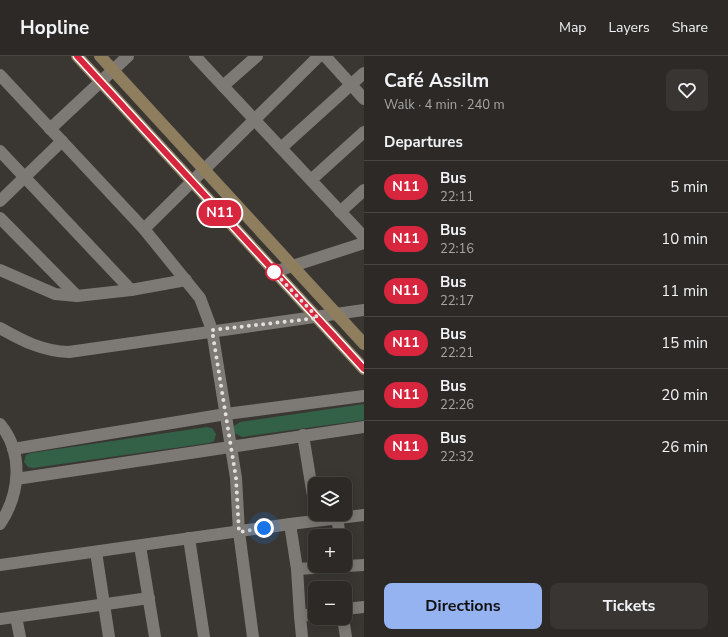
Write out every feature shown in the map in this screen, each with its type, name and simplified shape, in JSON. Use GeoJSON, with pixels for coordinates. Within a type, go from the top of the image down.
{"type":"FeatureCollection","features":[{"type":"Feature","properties":{"kind":"street"},"geometry":{"type":"LineString","coordinates":[[77,56],[364,369]]}},
{"type":"Feature","properties":{"kind":"street"},"geometry":{"type":"LineString","coordinates":[[100,56],[364,344]]}},
{"type":"Feature","properties":{"kind":"street"},"geometry":{"type":"LineString","coordinates":[[50,129],[128,56]]}},
{"type":"Feature","properties":{"kind":"street"},"geometry":{"type":"LineString","coordinates":[[195,56],[253,120],[364,237]]}},
{"type":"Feature","properties":{"kind":"street"},"geometry":{"type":"LineString","coordinates":[[223,86],[257,56]]}},
{"type":"Feature","properties":{"kind":"street"},"geometry":{"type":"LineString","coordinates":[[144,229],[319,56]]}},
{"type":"Feature","properties":{"kind":"street"},"geometry":{"type":"LineString","coordinates":[[325,56],[364,99]]}},
{"type":"Feature","properties":{"kind":"street"},"geometry":{"type":"LineString","coordinates":[[281,148],[364,73]]}},
{"type":"Feature","properties":{"kind":"street"},"geometry":{"type":"LineString","coordinates":[[0,75],[144,229],[200,298],[212,330],[232,446],[236,478],[239,532],[253,637]]}},
{"type":"Feature","properties":{"kind":"street"},"geometry":{"type":"LineString","coordinates":[[311,180],[364,132]]}},
{"type":"Feature","properties":{"kind":"street"},"geometry":{"type":"LineString","coordinates":[[0,201],[62,142]]}},
{"type":"Feature","properties":{"kind":"street"},"geometry":{"type":"LineString","coordinates":[[0,151],[131,290]]}},
{"type":"Feature","properties":{"kind":"street"},"geometry":{"type":"LineString","coordinates":[[340,212],[364,190]]}},
{"type":"Feature","properties":{"kind":"street"},"geometry":{"type":"LineString","coordinates":[[0,218],[77,296]]}},
{"type":"Feature","properties":{"kind":"street"},"geometry":{"type":"LineString","coordinates":[[274,272],[364,243]]}},
{"type":"Feature","properties":{"kind":"street"},"geometry":{"type":"LineString","coordinates":[[0,270],[55,294],[77,296],[131,290],[186,280]]}},
{"type":"Feature","properties":{"kind":"street"},"geometry":{"type":"LineString","coordinates":[[0,328],[38,348],[59,352],[212,330],[318,318],[364,310]]}},
{"type":"Feature","properties":{"kind":"street"},"geometry":{"type":"LineString","coordinates":[[13,449],[226,414],[364,396]]}},
{"type":"Feature","properties":{"kind":"street"},"geometry":{"type":"LineString","coordinates":[[0,424],[13,449],[16,464],[16,479],[12,503],[0,524]]}},
{"type":"Feature","properties":{"kind":"street"},"geometry":{"type":"LineString","coordinates":[[16,479],[364,427]]}},
{"type":"Feature","properties":{"kind":"street"},"geometry":{"type":"LineString","coordinates":[[303,435],[310,477]]}},
{"type":"Feature","properties":{"kind":"street"},"geometry":{"type":"LineString","coordinates":[[352,516],[364,515]]}},
{"type":"Feature","properties":{"kind":"street"},"geometry":{"type":"LineString","coordinates":[[0,565],[239,532],[290,524],[308,519]]}},
{"type":"Feature","properties":{"kind":"street"},"geometry":{"type":"LineString","coordinates":[[290,524],[297,569],[302,637]]}},
{"type":"Feature","properties":{"kind":"street"},"geometry":{"type":"LineString","coordinates":[[189,538],[204,637]]}},
{"type":"Feature","properties":{"kind":"street"},"geometry":{"type":"LineString","coordinates":[[140,546],[155,637]]}},
{"type":"Feature","properties":{"kind":"street"},"geometry":{"type":"LineString","coordinates":[[96,552],[109,637]]}},
{"type":"Feature","properties":{"kind":"street"},"geometry":{"type":"LineString","coordinates":[[352,566],[364,565]]}},
{"type":"Feature","properties":{"kind":"street"},"geometry":{"type":"LineString","coordinates":[[297,569],[308,568]]}},
{"type":"Feature","properties":{"kind":"street"},"geometry":{"type":"LineString","coordinates":[[0,619],[149,598]]}},
{"type":"Feature","properties":{"kind":"street"},"geometry":{"type":"LineString","coordinates":[[352,608],[364,607]]}},
{"type":"Feature","properties":{"kind":"street"},"geometry":{"type":"LineString","coordinates":[[300,616],[308,615]]}},
{"type":"Feature","properties":{"kind":"street"},"geometry":{"type":"LineString","coordinates":[[16,617],[20,637]]}},
{"type":"Feature","properties":{"kind":"street"},"geometry":{"type":"LineString","coordinates":[[344,625],[346,637]]}},
{"type":"Feature","properties":{"kind":"green space"},"geometry":{"type":"Polygon","coordinates":[[[364,404],[364,420],[242,437],[234,433],[234,426],[240,422],[364,404]]]}},
{"type":"Feature","properties":{"kind":"green space"},"geometry":{"type":"Polygon","coordinates":[[[207,427],[212,428],[216,434],[214,441],[209,443],[33,468],[28,467],[24,462],[26,455],[31,453],[207,427]]]}},
{"type":"Feature","properties":{"kind":"bus line","name":"N11"},"geometry":{"type":"LineString","coordinates":[[77,56],[364,369]]}},
{"type":"Feature","properties":{"kind":"route"},"geometry":{"type":"LineString","coordinates":[[264,528],[239,532],[236,478],[232,446],[212,330],[318,318],[274,272]]}}]}
